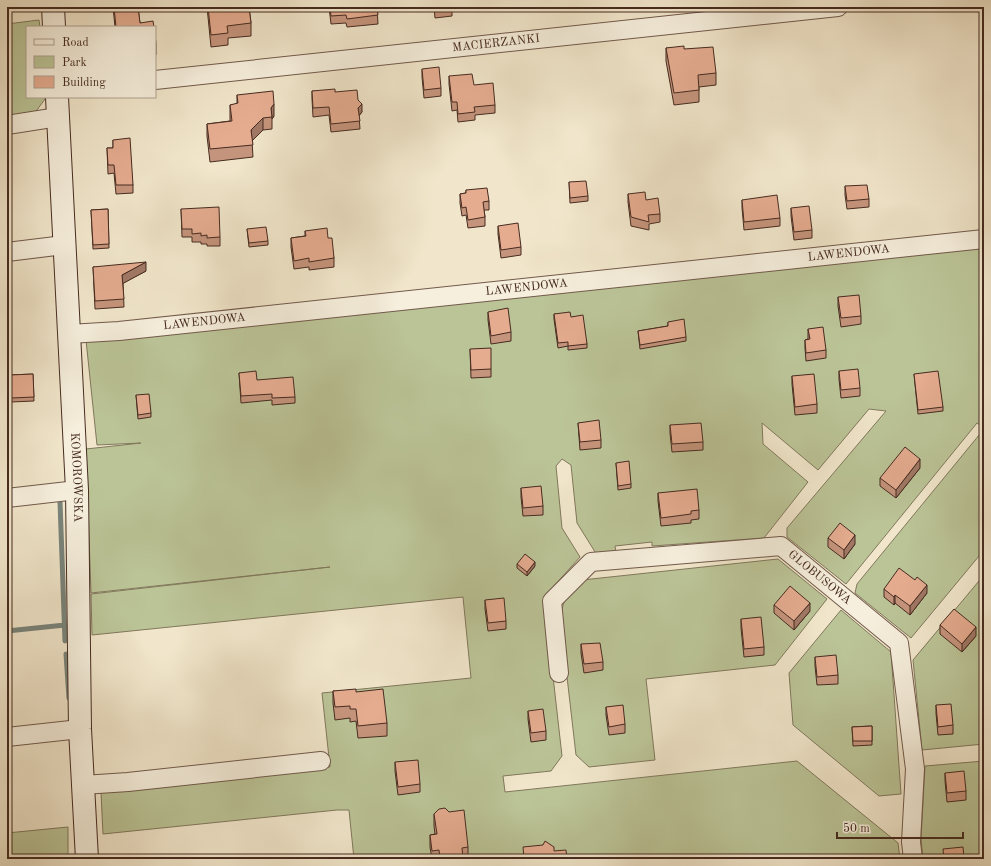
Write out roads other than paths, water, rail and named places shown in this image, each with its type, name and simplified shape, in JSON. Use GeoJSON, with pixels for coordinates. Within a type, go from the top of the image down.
{"type":"FeatureCollection","features":[{"type":"Feature","properties":{"kind":"street"},"geometry":{"type":"LineString","coordinates":[[53,7],[54,26]]}},
{"type":"Feature","properties":{"kind":"street","name":"MACIERZANKI"},"geometry":{"type":"LineString","coordinates":[[156,80],[838,7]]}},
{"type":"Feature","properties":{"kind":"street"},"geometry":{"type":"LineString","coordinates":[[7,125],[57,107]]}},
{"type":"Feature","properties":{"kind":"street","name":"KOMOROWSKA"},"geometry":{"type":"LineString","coordinates":[[57,107],[77,490],[80,729],[87,859]]}},
{"type":"Feature","properties":{"kind":"street","name":"LAWENDOWA"},"geometry":{"type":"LineString","coordinates":[[69,334],[119,331],[984,239]]}},
{"type":"Feature","properties":{"kind":"street"},"geometry":{"type":"LineString","coordinates":[[7,252],[64,245]]}},
{"type":"Feature","properties":{"kind":"street"},"geometry":{"type":"LineString","coordinates":[[7,498],[77,490]]}},
{"type":"Feature","properties":{"kind":"street","name":"GLOBUSOWA"},"geometry":{"type":"LineString","coordinates":[[559,673],[552,601],[591,562],[781,546],[900,643],[915,768],[911,842],[913,859]]}},
{"type":"Feature","properties":{"kind":"street"},"geometry":{"type":"LineString","coordinates":[[7,737],[80,729]]}},
{"type":"Feature","properties":{"kind":"street"},"geometry":{"type":"LineString","coordinates":[[83,785],[128,782],[321,761]]}},
{"type":"Feature","properties":{"kind":"waterway"},"geometry":{"type":"LineString","coordinates":[[60,502],[65,641]]}},
{"type":"Feature","properties":{"kind":"waterway"},"geometry":{"type":"LineString","coordinates":[[7,631],[65,625]]}},
{"type":"Feature","properties":{"kind":"waterway"},"geometry":{"type":"LineString","coordinates":[[66,654],[69,698]]}}]}
